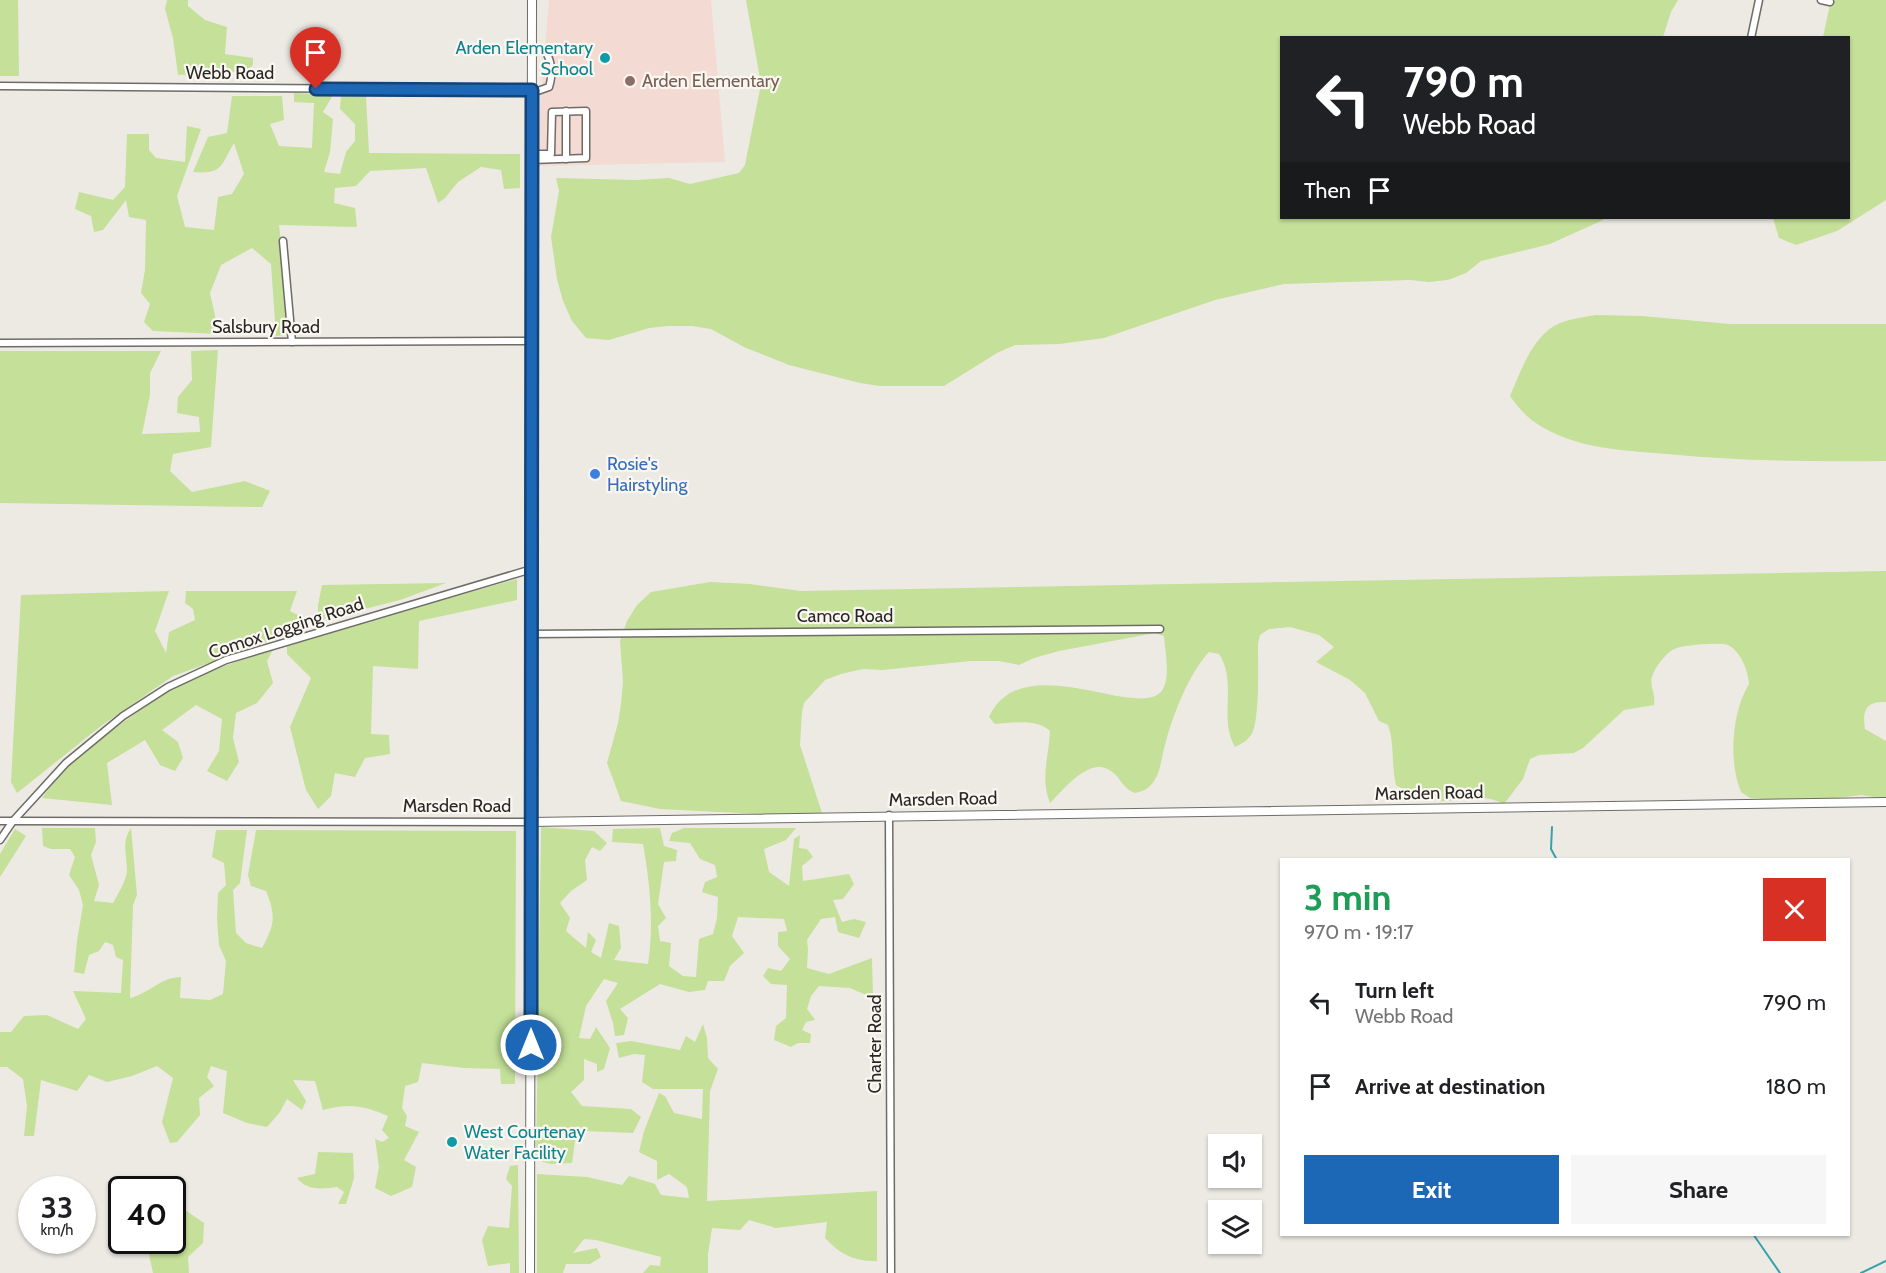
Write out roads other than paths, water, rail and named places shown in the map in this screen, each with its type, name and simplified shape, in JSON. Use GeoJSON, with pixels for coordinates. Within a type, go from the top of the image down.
{"type":"FeatureCollection","features":[{"type":"Feature","properties":{"kind":"street"},"geometry":{"type":"LineString","coordinates":[[530,1273],[532,0]]}},
{"type":"Feature","properties":{"kind":"street"},"geometry":{"type":"LineString","coordinates":[[1751,36],[1760,0]]}},
{"type":"Feature","properties":{"kind":"street"},"geometry":{"type":"LineString","coordinates":[[1821,0],[1830,2]]}},
{"type":"Feature","properties":{"kind":"street"},"geometry":{"type":"LineString","coordinates":[[532,49],[544,50],[549,55],[553,77],[549,87],[532,92]]}},
{"type":"Feature","properties":{"kind":"street","name":"Webb Road"},"geometry":{"type":"LineString","coordinates":[[0,87],[532,92]]}},
{"type":"Feature","properties":{"kind":"street"},"geometry":{"type":"LineString","coordinates":[[566,111],[566,159]]}},
{"type":"Feature","properties":{"kind":"street"},"geometry":{"type":"LineString","coordinates":[[586,111],[586,158],[532,157],[551,154],[552,112],[586,111]]}},
{"type":"Feature","properties":{"kind":"street"},"geometry":{"type":"LineString","coordinates":[[283,241],[292,342]]}},
{"type":"Feature","properties":{"kind":"street","name":"Salsbury Road"},"geometry":{"type":"LineString","coordinates":[[0,343],[532,341]]}},
{"type":"Feature","properties":{"kind":"street","name":"Comox Logging Road"},"geometry":{"type":"LineString","coordinates":[[0,840],[13,821],[66,762],[123,716],[168,687],[226,660],[532,568]]}},
{"type":"Feature","properties":{"kind":"street","name":"Camco Road"},"geometry":{"type":"LineString","coordinates":[[530,634],[1160,629]]}},
{"type":"Feature","properties":{"kind":"street","name":"Marsden Road"},"geometry":{"type":"LineString","coordinates":[[0,821],[530,822],[1886,802]]}},
{"type":"Feature","properties":{"kind":"street","name":"Charter Road"},"geometry":{"type":"LineString","coordinates":[[889,815],[891,1273]]}},
{"type":"Feature","properties":{"kind":"waterway"},"geometry":{"type":"LineString","coordinates":[[1552,827],[1551,849],[1556,858]]}},
{"type":"Feature","properties":{"kind":"waterway"},"geometry":{"type":"LineString","coordinates":[[1754,1236],[1780,1273]]}},
{"type":"Feature","properties":{"kind":"waterway"},"geometry":{"type":"LineString","coordinates":[[1861,1273],[1886,1261]]}},
{"type":"Feature","properties":{"kind":"place","name":"Arden Elementary School"},"geometry":{"type":"Point","coordinates":[605,58]}},
{"type":"Feature","properties":{"kind":"place","name":"Arden Elementary"},"geometry":{"type":"Point","coordinates":[630,81]}},
{"type":"Feature","properties":{"kind":"place","name":"Rosie's Hairstyling"},"geometry":{"type":"Point","coordinates":[595,474]}},
{"type":"Feature","properties":{"kind":"place","name":"West Courtenay Water Facility"},"geometry":{"type":"Point","coordinates":[452,1142]}}]}
